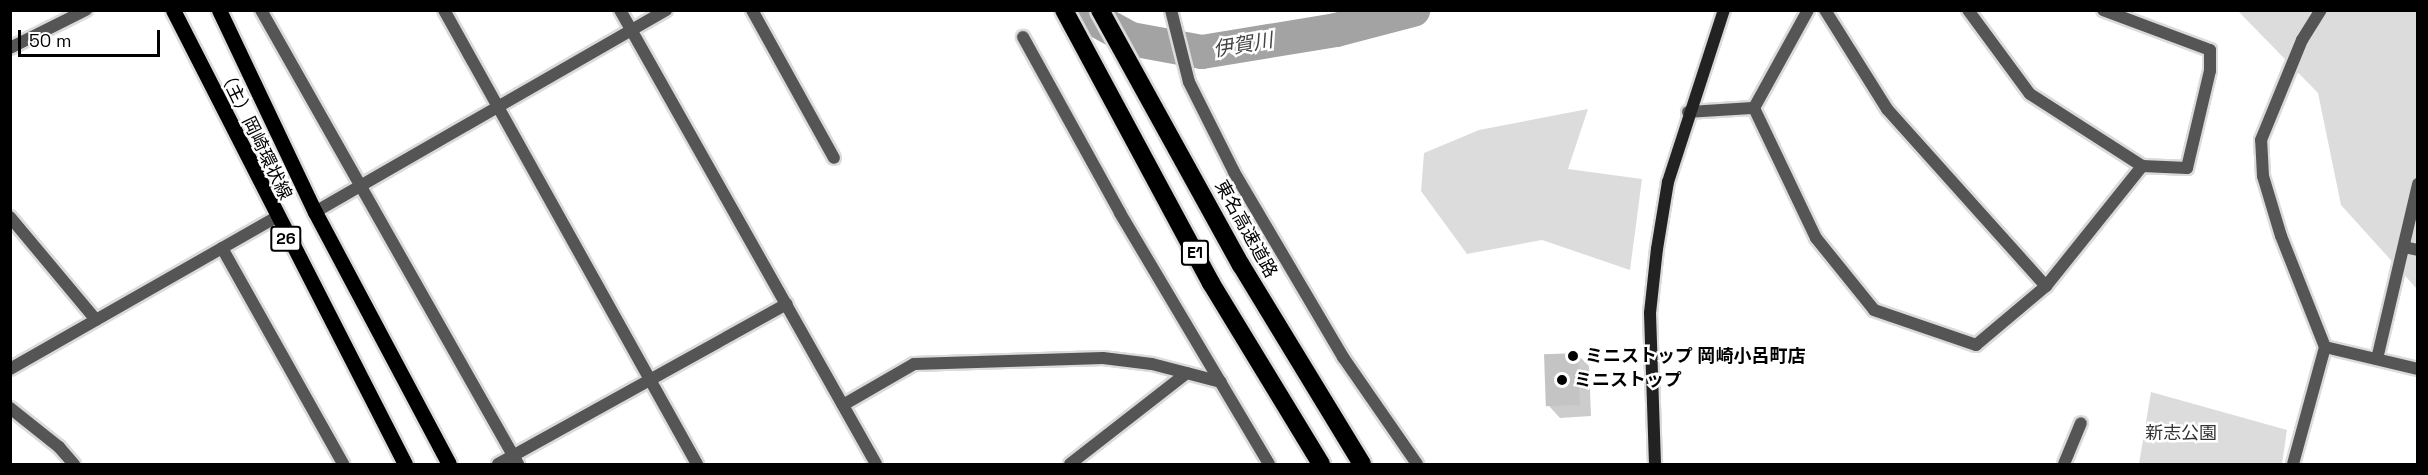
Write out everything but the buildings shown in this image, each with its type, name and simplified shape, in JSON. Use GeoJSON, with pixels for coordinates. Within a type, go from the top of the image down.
{"type":"FeatureCollection","features":[{"type":"Feature","properties":{"kind":"highway","name":"E1"},"geometry":{"type":"LineString","coordinates":[[1064,10],[1211,284],[1321,465]]}},
{"type":"Feature","properties":{"kind":"highway","name":"東名高速道路"},"geometry":{"type":"LineString","coordinates":[[1100,10],[1241,265],[1362,465]]}},
{"type":"Feature","properties":{"kind":"main road","name":"（主）岡崎環状線"},"geometry":{"type":"LineString","coordinates":[[173,10],[275,218],[405,465]]}},
{"type":"Feature","properties":{"kind":"main road","name":"（主）岡崎環状線"},"geometry":{"type":"LineString","coordinates":[[219,10],[315,212],[450,465]]}},
{"type":"Feature","properties":{"kind":"street"},"geometry":{"type":"LineString","coordinates":[[10,48],[86,10]]}},
{"type":"Feature","properties":{"kind":"street"},"geometry":{"type":"LineString","coordinates":[[261,10],[515,460]]}},
{"type":"Feature","properties":{"kind":"street"},"geometry":{"type":"LineString","coordinates":[[444,10],[697,465]]}},
{"type":"Feature","properties":{"kind":"street"},"geometry":{"type":"LineString","coordinates":[[620,10],[876,465]]}},
{"type":"Feature","properties":{"kind":"street"},"geometry":{"type":"LineString","coordinates":[[315,212],[358,184],[666,10]]}},
{"type":"Feature","properties":{"kind":"street"},"geometry":{"type":"LineString","coordinates":[[752,10],[834,158]]}},
{"type":"Feature","properties":{"kind":"street"},"geometry":{"type":"LineString","coordinates":[[1171,10],[1189,82],[1234,172],[1343,357],[1417,465]]}},
{"type":"Feature","properties":{"kind":"street"},"geometry":{"type":"LineString","coordinates":[[1656,462],[1650,313],[1668,182],[1688,112],[1724,10]]}},
{"type":"Feature","properties":{"kind":"street"},"geometry":{"type":"LineString","coordinates":[[1754,108],[1808,10]]}},
{"type":"Feature","properties":{"kind":"street"},"geometry":{"type":"LineString","coordinates":[[1825,10],[1887,109],[2046,286]]}},
{"type":"Feature","properties":{"kind":"street"},"geometry":{"type":"LineString","coordinates":[[1968,10],[2030,94],[2142,166],[2187,168],[2210,71],[2210,50],[2103,10]]}},
{"type":"Feature","properties":{"kind":"street"},"geometry":{"type":"LineString","coordinates":[[2293,465],[2325,347],[2281,236],[2263,176],[2261,140],[2302,40],[2321,10]]}},
{"type":"Feature","properties":{"kind":"street"},"geometry":{"type":"LineString","coordinates":[[1023,37],[1120,213],[1269,465]]}},
{"type":"Feature","properties":{"kind":"street"},"geometry":{"type":"LineString","coordinates":[[1688,112],[1754,108]]}},
{"type":"Feature","properties":{"kind":"street"},"geometry":{"type":"LineString","coordinates":[[1754,108],[1816,238],[1874,310],[1976,345],[2046,286],[2142,166]]}},
{"type":"Feature","properties":{"kind":"street"},"geometry":{"type":"LineString","coordinates":[[2377,359],[2418,184]]}},
{"type":"Feature","properties":{"kind":"street"},"geometry":{"type":"LineString","coordinates":[[10,217],[96,320]]}},
{"type":"Feature","properties":{"kind":"street"},"geometry":{"type":"LineString","coordinates":[[10,369],[275,218]]}},
{"type":"Feature","properties":{"kind":"street"},"geometry":{"type":"LineString","coordinates":[[2404,247],[2418,250]]}},
{"type":"Feature","properties":{"kind":"street"},"geometry":{"type":"LineString","coordinates":[[222,248],[343,465]]}},
{"type":"Feature","properties":{"kind":"street"},"geometry":{"type":"LineString","coordinates":[[498,465],[515,460],[787,304]]}},
{"type":"Feature","properties":{"kind":"street"},"geometry":{"type":"LineString","coordinates":[[2325,347],[2418,369]]}},
{"type":"Feature","properties":{"kind":"street"},"geometry":{"type":"LineString","coordinates":[[843,405],[914,364],[1103,358],[1187,373],[1221,382]]}},
{"type":"Feature","properties":{"kind":"street"},"geometry":{"type":"LineString","coordinates":[[1070,465],[1187,373]]}},
{"type":"Feature","properties":{"kind":"street"},"geometry":{"type":"LineString","coordinates":[[10,408],[59,447],[74,465]]}},
{"type":"Feature","properties":{"kind":"street"},"geometry":{"type":"LineString","coordinates":[[2064,465],[2081,423]]}},
{"type":"Feature","properties":{"kind":"green space"},"geometry":{"type":"Polygon","coordinates":[[[2238,11],[2417,11],[2417,289],[2341,205],[2318,93],[2238,11]]]}},
{"type":"Feature","properties":{"kind":"green space"},"geometry":{"type":"Polygon","coordinates":[[[1588,109],[1568,169],[1642,179],[1630,270],[1542,240],[1467,254],[1421,191],[1424,153],[1479,130],[1588,109]]]}},
{"type":"Feature","properties":{"kind":"green space","name":"新志公園"},"geometry":{"type":"Polygon","coordinates":[[[2151,392],[2287,430],[2282,464],[2139,464],[2151,392]]]}},
{"type":"Feature","properties":{"kind":"waterway","name":"伊賀川"},"geometry":{"type":"LineString","coordinates":[[1078,10],[1131,39],[1202,52],[1336,30],[1413,10]]}},
{"type":"Feature","properties":{"kind":"place","name":"ミニストップ 岡崎小呂町店"},"geometry":{"type":"Point","coordinates":[1573,356]}},
{"type":"Feature","properties":{"kind":"place","name":"ミニストップ"},"geometry":{"type":"Point","coordinates":[1562,380]}}]}
